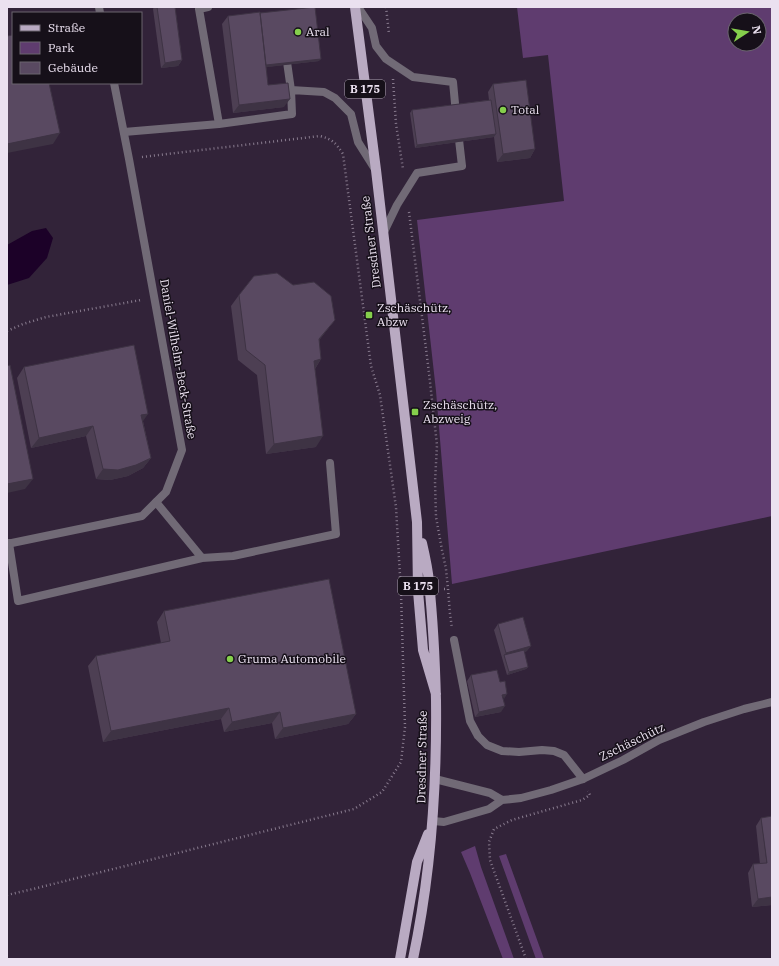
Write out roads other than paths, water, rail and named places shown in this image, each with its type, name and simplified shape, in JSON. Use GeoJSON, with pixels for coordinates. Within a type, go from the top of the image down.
{"type":"FeatureCollection","features":[{"type":"Feature","properties":{"kind":"main road","name":"Dresdner Straße"},"geometry":{"type":"LineString","coordinates":[[355,7],[376,170],[417,522],[418,591],[423,650],[436,694]]}},
{"type":"Feature","properties":{"kind":"main road","name":"Dresdner Straße"},"geometry":{"type":"LineString","coordinates":[[417,522],[422,539],[429,580],[435,660],[435,779],[433,821]]}},
{"type":"Feature","properties":{"kind":"main road","name":"B 175"},"geometry":{"type":"LineString","coordinates":[[400,959],[417,862],[433,821]]}},
{"type":"Feature","properties":{"kind":"main road","name":"B 175"},"geometry":{"type":"LineString","coordinates":[[413,959],[423,907],[433,821]]}},
{"type":"Feature","properties":{"kind":"street"},"geometry":{"type":"LineString","coordinates":[[208,7],[199,9],[219,124]]}},
{"type":"Feature","properties":{"kind":"street"},"geometry":{"type":"LineString","coordinates":[[358,7],[372,28],[376,46],[386,59],[413,78],[453,82],[462,166],[417,174],[397,205],[383,235]]}},
{"type":"Feature","properties":{"kind":"street"},"geometry":{"type":"LineString","coordinates":[[124,132],[219,124],[292,114],[291,90],[285,44]]}},
{"type":"Feature","properties":{"kind":"street","name":"Daniel-Wilhelm-Beck-Straße"},"geometry":{"type":"LineString","coordinates":[[8,544],[142,516],[166,492],[182,450],[114,84]]}},
{"type":"Feature","properties":{"kind":"street"},"geometry":{"type":"LineString","coordinates":[[291,90],[324,92],[335,98],[351,114],[358,142],[376,170]]}},
{"type":"Feature","properties":{"kind":"street"},"geometry":{"type":"LineString","coordinates":[[8,544],[18,601],[202,558],[233,556],[336,534],[330,463]]}},
{"type":"Feature","properties":{"kind":"street"},"geometry":{"type":"LineString","coordinates":[[156,502],[202,558]]}},
{"type":"Feature","properties":{"kind":"street"},"geometry":{"type":"LineString","coordinates":[[454,640],[470,721],[478,736],[487,745],[502,751],[519,752],[554,750],[564,755],[583,779]]}},
{"type":"Feature","properties":{"kind":"street","name":"Zschäschütz"},"geometry":{"type":"LineString","coordinates":[[433,821],[444,822],[489,809],[502,800],[521,798],[552,790],[583,779],[623,760],[659,740],[704,722],[772,702]]}},
{"type":"Feature","properties":{"kind":"street"},"geometry":{"type":"LineString","coordinates":[[435,779],[490,793],[502,800]]}},
{"type":"Feature","properties":{"kind":"place","name":"Aral"},"geometry":{"type":"Point","coordinates":[298,32]}},
{"type":"Feature","properties":{"kind":"place","name":"Total"},"geometry":{"type":"Point","coordinates":[503,110]}},
{"type":"Feature","properties":{"kind":"place","name":"Zschäschütz, Abzw"},"geometry":{"type":"Point","coordinates":[369,315]}},
{"type":"Feature","properties":{"kind":"place","name":"Zschäschütz, Abzweig"},"geometry":{"type":"Point","coordinates":[415,412]}},
{"type":"Feature","properties":{"kind":"place","name":"Gruma Automobile"},"geometry":{"type":"Point","coordinates":[230,659]}}]}
